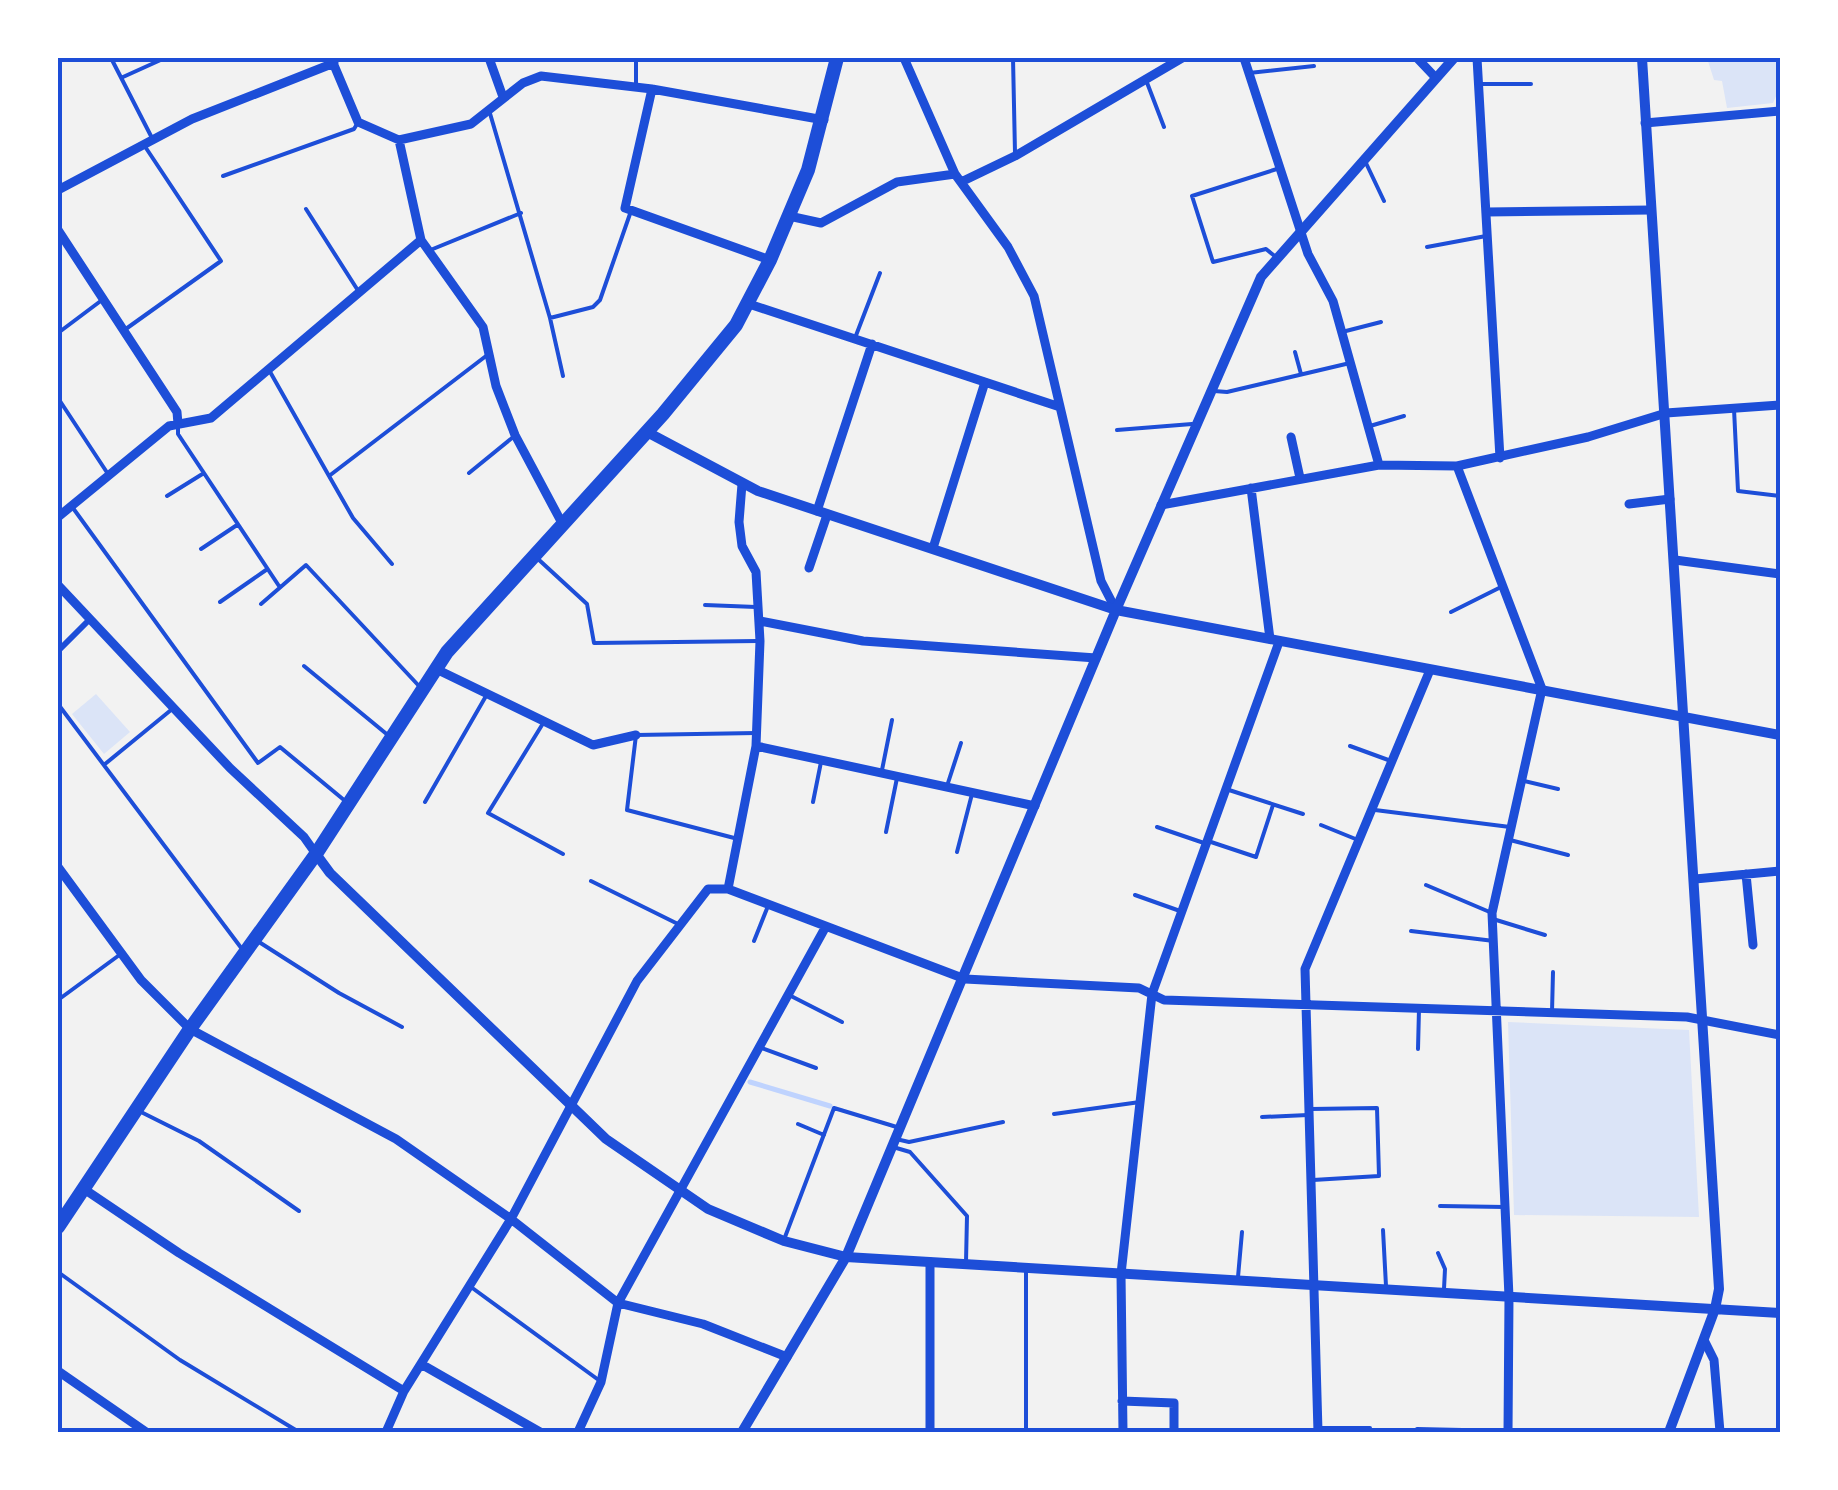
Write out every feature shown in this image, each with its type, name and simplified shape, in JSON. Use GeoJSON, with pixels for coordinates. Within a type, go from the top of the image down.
{"type":"FeatureCollection","features":[{"type":"Feature","properties":{"kind":"main road"},"geometry":{"type":"LineString","coordinates":[[58,1227],[62,1210],[84,1189],[190,1029],[316,854],[436,669],[646,432],[718,348],[749,304],[790,216],[824,120],[837,58]]}},
{"type":"Feature","properties":{"kind":"street"},"geometry":{"type":"LineString","coordinates":[[489,58],[503,97]]}},
{"type":"Feature","properties":{"kind":"street"},"geometry":{"type":"LineString","coordinates":[[904,58],[958,178],[1008,247],[1034,296],[1056,406],[1102,581],[1116,610]]}},
{"type":"Feature","properties":{"kind":"street"},"geometry":{"type":"LineString","coordinates":[[790,216],[821,223],[897,182],[958,178],[1015,156],[1182,58]]}},
{"type":"Feature","properties":{"kind":"street"},"geometry":{"type":"LineString","coordinates":[[1244,58],[1301,228],[1342,332],[1379,466]]}},
{"type":"Feature","properties":{"kind":"street"},"geometry":{"type":"LineString","coordinates":[[1417,58],[1436,78]]}},
{"type":"Feature","properties":{"kind":"street"},"geometry":{"type":"LineString","coordinates":[[742,1432],[846,1256],[1116,610],[1261,277],[1454,58]]}},
{"type":"Feature","properties":{"kind":"street"},"geometry":{"type":"LineString","coordinates":[[1477,58],[1500,458]]}},
{"type":"Feature","properties":{"kind":"street"},"geometry":{"type":"LineString","coordinates":[[1642,58],[1719,1289],[1715,1310],[1669,1432]]}},
{"type":"Feature","properties":{"kind":"street"},"geometry":{"type":"LineString","coordinates":[[58,190],[148,142],[333,60],[358,122],[398,140],[471,124],[503,97],[542,76],[636,86],[824,120]]}},
{"type":"Feature","properties":{"kind":"street"},"geometry":{"type":"LineString","coordinates":[[652,89],[625,208],[770,260]]}},
{"type":"Feature","properties":{"kind":"street"},"geometry":{"type":"LineString","coordinates":[[1646,123],[1780,111]]}},
{"type":"Feature","properties":{"kind":"street"},"geometry":{"type":"LineString","coordinates":[[398,140],[421,240],[471,307],[490,353],[496,386],[515,436],[564,525]]}},
{"type":"Feature","properties":{"kind":"street"},"geometry":{"type":"LineString","coordinates":[[1488,212],[1652,210]]}},
{"type":"Feature","properties":{"kind":"street"},"geometry":{"type":"LineString","coordinates":[[58,230],[177,412],[178,424]]}},
{"type":"Feature","properties":{"kind":"street"},"geometry":{"type":"LineString","coordinates":[[58,517],[168,426],[211,418],[421,240]]}},
{"type":"Feature","properties":{"kind":"street"},"geometry":{"type":"LineString","coordinates":[[749,304],[1056,406]]}},
{"type":"Feature","properties":{"kind":"street"},"geometry":{"type":"LineString","coordinates":[[809,568],[872,344]]}},
{"type":"Feature","properties":{"kind":"street"},"geometry":{"type":"LineString","coordinates":[[933,548],[986,382]]}},
{"type":"Feature","properties":{"kind":"street"},"geometry":{"type":"LineString","coordinates":[[1161,504],[1379,466],[1457,466],[1666,413],[1780,405]]}},
{"type":"Feature","properties":{"kind":"street"},"geometry":{"type":"LineString","coordinates":[[646,432],[742,484],[1116,610],[1780,735]]}},
{"type":"Feature","properties":{"kind":"street"},"geometry":{"type":"LineString","coordinates":[[1291,437],[1300,478]]}},
{"type":"Feature","properties":{"kind":"street"},"geometry":{"type":"LineString","coordinates":[[1457,466],[1542,689],[1493,916],[1509,1297],[1508,1432]]}},
{"type":"Feature","properties":{"kind":"street"},"geometry":{"type":"LineString","coordinates":[[728,889],[757,733],[760,621],[756,572],[741,534],[742,484]]}},
{"type":"Feature","properties":{"kind":"street"},"geometry":{"type":"LineString","coordinates":[[1122,1432],[1121,1274],[1152,994],[1275,641],[1251,488]]}},
{"type":"Feature","properties":{"kind":"street"},"geometry":{"type":"LineString","coordinates":[[1629,504],[1670,499]]}},
{"type":"Feature","properties":{"kind":"street"},"geometry":{"type":"LineString","coordinates":[[1675,560],[1780,574]]}},
{"type":"Feature","properties":{"kind":"street"},"geometry":{"type":"LineString","coordinates":[[58,585],[230,768],[606,1140],[679,1192],[784,1241],[846,1256],[1780,1313]]}},
{"type":"Feature","properties":{"kind":"street"},"geometry":{"type":"LineString","coordinates":[[58,651],[90,620]]}},
{"type":"Feature","properties":{"kind":"street"},"geometry":{"type":"LineString","coordinates":[[760,621],[863,641],[1096,658]]}},
{"type":"Feature","properties":{"kind":"street"},"geometry":{"type":"LineString","coordinates":[[436,669],[486,696],[502,698],[593,746],[608,738],[636,734]]}},
{"type":"Feature","properties":{"kind":"street"},"geometry":{"type":"LineString","coordinates":[[1318,1430],[1306,969],[1430,670]]}},
{"type":"Feature","properties":{"kind":"street"},"geometry":{"type":"LineString","coordinates":[[756,746],[1036,806]]}},
{"type":"Feature","properties":{"kind":"street"},"geometry":{"type":"LineString","coordinates":[[58,867],[141,980],[190,1029],[396,1138],[511,1219],[618,1302],[704,1324],[787,1357]]}},
{"type":"Feature","properties":{"kind":"street"},"geometry":{"type":"LineString","coordinates":[[1694,878],[1780,872]]}},
{"type":"Feature","properties":{"kind":"street"},"geometry":{"type":"LineString","coordinates":[[1746,874],[1753,945]]}},
{"type":"Feature","properties":{"kind":"street"},"geometry":{"type":"LineString","coordinates":[[386,1432],[404,1390],[511,1219],[637,981],[708,888],[728,889],[965,979],[1139,988],[1164,1000],[1702,1018],[1780,1035]]}},
{"type":"Feature","properties":{"kind":"street"},"geometry":{"type":"LineString","coordinates":[[578,1432],[601,1382],[618,1302],[825,928]]}},
{"type":"Feature","properties":{"kind":"street"},"geometry":{"type":"LineString","coordinates":[[84,1189],[179,1253],[404,1390]]}},
{"type":"Feature","properties":{"kind":"street"},"geometry":{"type":"LineString","coordinates":[[930,1262],[930,1432]]}},
{"type":"Feature","properties":{"kind":"street"},"geometry":{"type":"LineString","coordinates":[[1704,1340],[1714,1360],[1720,1432]]}},
{"type":"Feature","properties":{"kind":"street"},"geometry":{"type":"LineString","coordinates":[[421,1364],[540,1432]]}},
{"type":"Feature","properties":{"kind":"street"},"geometry":{"type":"LineString","coordinates":[[58,1371],[146,1432]]}},
{"type":"Feature","properties":{"kind":"street"},"geometry":{"type":"LineString","coordinates":[[1122,1402],[1174,1403],[1174,1432]]}},
{"type":"Feature","properties":{"kind":"lane"},"geometry":{"type":"LineString","coordinates":[[111,58],[148,142],[221,261],[123,331]]}},
{"type":"Feature","properties":{"kind":"lane"},"geometry":{"type":"LineString","coordinates":[[122,78],[164,58]]}},
{"type":"Feature","properties":{"kind":"lane"},"geometry":{"type":"LineString","coordinates":[[636,58],[636,86]]}},
{"type":"Feature","properties":{"kind":"lane"},"geometry":{"type":"LineString","coordinates":[[1013,58],[1015,156]]}},
{"type":"Feature","properties":{"kind":"lane"},"geometry":{"type":"LineString","coordinates":[[1249,73],[1314,66]]}},
{"type":"Feature","properties":{"kind":"lane"},"geometry":{"type":"LineString","coordinates":[[1146,80],[1164,126]]}},
{"type":"Feature","properties":{"kind":"lane"},"geometry":{"type":"LineString","coordinates":[[1479,84],[1531,84]]}},
{"type":"Feature","properties":{"kind":"lane"},"geometry":{"type":"LineString","coordinates":[[488,109],[521,213],[563,376]]}},
{"type":"Feature","properties":{"kind":"lane"},"geometry":{"type":"LineString","coordinates":[[223,176],[354,129],[358,122]]}},
{"type":"Feature","properties":{"kind":"lane"},"geometry":{"type":"LineString","coordinates":[[1363,159],[1384,201]]}},
{"type":"Feature","properties":{"kind":"lane"},"geometry":{"type":"LineString","coordinates":[[1277,258],[1266,249],[1214,262],[1192,196],[1280,168]]}},
{"type":"Feature","properties":{"kind":"lane"},"geometry":{"type":"LineString","coordinates":[[306,208],[359,293]]}},
{"type":"Feature","properties":{"kind":"lane"},"geometry":{"type":"LineString","coordinates":[[550,318],[593,307],[600,300],[631,211]]}},
{"type":"Feature","properties":{"kind":"lane"},"geometry":{"type":"LineString","coordinates":[[428,251],[521,213]]}},
{"type":"Feature","properties":{"kind":"lane"},"geometry":{"type":"LineString","coordinates":[[1427,247],[1489,236]]}},
{"type":"Feature","properties":{"kind":"lane"},"geometry":{"type":"LineString","coordinates":[[855,338],[880,273]]}},
{"type":"Feature","properties":{"kind":"lane"},"geometry":{"type":"LineString","coordinates":[[58,333],[102,300]]}},
{"type":"Feature","properties":{"kind":"lane"},"geometry":{"type":"LineString","coordinates":[[1342,332],[1381,322]]}},
{"type":"Feature","properties":{"kind":"lane"},"geometry":{"type":"LineString","coordinates":[[1296,352],[1301,374]]}},
{"type":"Feature","properties":{"kind":"lane"},"geometry":{"type":"LineString","coordinates":[[329,476],[490,353]]}},
{"type":"Feature","properties":{"kind":"lane"},"geometry":{"type":"LineString","coordinates":[[1209,391],[1227,392],[1350,362]]}},
{"type":"Feature","properties":{"kind":"lane"},"geometry":{"type":"LineString","coordinates":[[269,370],[353,518],[392,564]]}},
{"type":"Feature","properties":{"kind":"lane"},"geometry":{"type":"LineString","coordinates":[[58,398],[108,474]]}},
{"type":"Feature","properties":{"kind":"lane"},"geometry":{"type":"LineString","coordinates":[[1734,409],[1738,491],[1780,496]]}},
{"type":"Feature","properties":{"kind":"lane"},"geometry":{"type":"LineString","coordinates":[[1368,426],[1404,416]]}},
{"type":"Feature","properties":{"kind":"lane"},"geometry":{"type":"LineString","coordinates":[[178,424],[178,434],[279,586]]}},
{"type":"Feature","properties":{"kind":"lane"},"geometry":{"type":"LineString","coordinates":[[1117,430],[1195,424]]}},
{"type":"Feature","properties":{"kind":"lane"},"geometry":{"type":"LineString","coordinates":[[469,473],[515,436]]}},
{"type":"Feature","properties":{"kind":"lane"},"geometry":{"type":"LineString","coordinates":[[168,496],[204,473]]}},
{"type":"Feature","properties":{"kind":"lane"},"geometry":{"type":"LineString","coordinates":[[70,506],[258,762],[280,746],[348,804]]}},
{"type":"Feature","properties":{"kind":"lane"},"geometry":{"type":"LineString","coordinates":[[201,549],[237,525]]}},
{"type":"Feature","properties":{"kind":"lane"},"geometry":{"type":"LineString","coordinates":[[534,556],[587,604],[594,643],[760,641]]}},
{"type":"Feature","properties":{"kind":"lane"},"geometry":{"type":"LineString","coordinates":[[261,604],[306,565],[422,690]]}},
{"type":"Feature","properties":{"kind":"lane"},"geometry":{"type":"LineString","coordinates":[[220,602],[266,570]]}},
{"type":"Feature","properties":{"kind":"lane"},"geometry":{"type":"LineString","coordinates":[[1451,612],[1504,585]]}},
{"type":"Feature","properties":{"kind":"lane"},"geometry":{"type":"LineString","coordinates":[[705,604],[759,607]]}},
{"type":"Feature","properties":{"kind":"lane"},"geometry":{"type":"LineString","coordinates":[[304,666],[391,738]]}},
{"type":"Feature","properties":{"kind":"lane"},"geometry":{"type":"LineString","coordinates":[[425,802],[486,696]]}},
{"type":"Feature","properties":{"kind":"lane"},"geometry":{"type":"LineString","coordinates":[[58,704],[250,945],[402,1027]]}},
{"type":"Feature","properties":{"kind":"lane"},"geometry":{"type":"LineString","coordinates":[[105,764],[174,708]]}},
{"type":"Feature","properties":{"kind":"lane"},"geometry":{"type":"LineString","coordinates":[[545,720],[488,813],[563,854]]}},
{"type":"Feature","properties":{"kind":"lane"},"geometry":{"type":"LineString","coordinates":[[881,772],[892,720]]}},
{"type":"Feature","properties":{"kind":"lane"},"geometry":{"type":"LineString","coordinates":[[738,839],[627,810],[636,734],[757,733]]}},
{"type":"Feature","properties":{"kind":"lane"},"geometry":{"type":"LineString","coordinates":[[946,786],[960,743]]}},
{"type":"Feature","properties":{"kind":"lane"},"geometry":{"type":"LineString","coordinates":[[1350,746],[1391,761]]}},
{"type":"Feature","properties":{"kind":"lane"},"geometry":{"type":"LineString","coordinates":[[813,802],[821,760]]}},
{"type":"Feature","properties":{"kind":"lane"},"geometry":{"type":"LineString","coordinates":[[886,832],[898,776]]}},
{"type":"Feature","properties":{"kind":"lane"},"geometry":{"type":"LineString","coordinates":[[1522,780],[1558,789]]}},
{"type":"Feature","properties":{"kind":"lane"},"geometry":{"type":"LineString","coordinates":[[1224,788],[1303,814]]}},
{"type":"Feature","properties":{"kind":"lane"},"geometry":{"type":"LineString","coordinates":[[957,852],[972,792]]}},
{"type":"Feature","properties":{"kind":"lane"},"geometry":{"type":"LineString","coordinates":[[1157,826],[1256,857],[1273,805]]}},
{"type":"Feature","properties":{"kind":"lane"},"geometry":{"type":"LineString","coordinates":[[1370,810],[1511,827]]}},
{"type":"Feature","properties":{"kind":"lane"},"geometry":{"type":"LineString","coordinates":[[1320,825],[1358,840]]}},
{"type":"Feature","properties":{"kind":"lane"},"geometry":{"type":"LineString","coordinates":[[1508,840],[1568,855]]}},
{"type":"Feature","properties":{"kind":"lane"},"geometry":{"type":"LineString","coordinates":[[590,881],[680,925]]}},
{"type":"Feature","properties":{"kind":"lane"},"geometry":{"type":"LineString","coordinates":[[1426,885],[1545,935]]}},
{"type":"Feature","properties":{"kind":"lane"},"geometry":{"type":"LineString","coordinates":[[1135,895],[1180,911]]}},
{"type":"Feature","properties":{"kind":"lane"},"geometry":{"type":"LineString","coordinates":[[754,942],[768,906]]}},
{"type":"Feature","properties":{"kind":"lane"},"geometry":{"type":"LineString","coordinates":[[1411,931],[1494,942]]}},
{"type":"Feature","properties":{"kind":"lane"},"geometry":{"type":"LineString","coordinates":[[58,1000],[124,952]]}},
{"type":"Feature","properties":{"kind":"lane"},"geometry":{"type":"LineString","coordinates":[[1552,1012],[1553,972]]}},
{"type":"Feature","properties":{"kind":"lane"},"geometry":{"type":"LineString","coordinates":[[789,995],[842,1022]]}},
{"type":"Feature","properties":{"kind":"lane"},"geometry":{"type":"LineString","coordinates":[[1418,1049],[1419,1009]]}},
{"type":"Feature","properties":{"kind":"lane"},"geometry":{"type":"LineString","coordinates":[[759,1046],[816,1068]]}},
{"type":"Feature","properties":{"kind":"lane"},"geometry":{"type":"LineString","coordinates":[[1054,1114],[1140,1102]]}},
{"type":"Feature","properties":{"kind":"lane"},"geometry":{"type":"LineString","coordinates":[[784,1241],[834,1108],[909,1142],[1003,1122]]}},
{"type":"Feature","properties":{"kind":"lane"},"geometry":{"type":"LineString","coordinates":[[1262,1117],[1377,1108],[1378,1176],[1313,1180]]}},
{"type":"Feature","properties":{"kind":"lane"},"geometry":{"type":"LineString","coordinates":[[136,1110],[199,1142],[299,1211]]}},
{"type":"Feature","properties":{"kind":"lane"},"geometry":{"type":"LineString","coordinates":[[798,1124],[824,1135]]}},
{"type":"Feature","properties":{"kind":"lane"},"geometry":{"type":"LineString","coordinates":[[896,1138],[968,1216],[966,1264]]}},
{"type":"Feature","properties":{"kind":"lane"},"geometry":{"type":"LineString","coordinates":[[1440,1206],[1505,1207]]}},
{"type":"Feature","properties":{"kind":"lane"},"geometry":{"type":"LineString","coordinates":[[1383,1230],[1386,1290]]}},
{"type":"Feature","properties":{"kind":"lane"},"geometry":{"type":"LineString","coordinates":[[1238,1281],[1242,1232]]}},
{"type":"Feature","properties":{"kind":"lane"},"geometry":{"type":"LineString","coordinates":[[1438,1253],[1445,1269],[1444,1294]]}},
{"type":"Feature","properties":{"kind":"lane"},"geometry":{"type":"LineString","coordinates":[[1026,1269],[1026,1432]]}},
{"type":"Feature","properties":{"kind":"lane"},"geometry":{"type":"LineString","coordinates":[[58,1272],[180,1360],[299,1432]]}},
{"type":"Feature","properties":{"kind":"lane"},"geometry":{"type":"LineString","coordinates":[[471,1287],[601,1382]]}},
{"type":"Feature","properties":{"kind":"lane"},"geometry":{"type":"LineString","coordinates":[[1318,1430],[1370,1428]]}},
{"type":"Feature","properties":{"kind":"lane"},"geometry":{"type":"LineString","coordinates":[[1417,1429],[1508,1432]]}},
{"type":"Feature","properties":{"kind":"shaded area"},"geometry":{"type":"Polygon","coordinates":[[[1707,58],[1778,58],[1780,87],[1773,103],[1727,108],[1722,81],[1714,80],[1707,58]]]}},
{"type":"Feature","properties":{"kind":"shaded area"},"geometry":{"type":"Polygon","coordinates":[[[96,694],[130,732],[104,754],[72,714],[96,694]]]}},
{"type":"Feature","properties":{"kind":"shaded area"},"geometry":{"type":"Polygon","coordinates":[[[1508,1022],[1689,1030],[1699,1217],[1514,1215],[1508,1022]]]}},
{"type":"Feature","properties":{"kind":"waterway"},"geometry":{"type":"LineString","coordinates":[[750,1082],[830,1106]]}}]}
